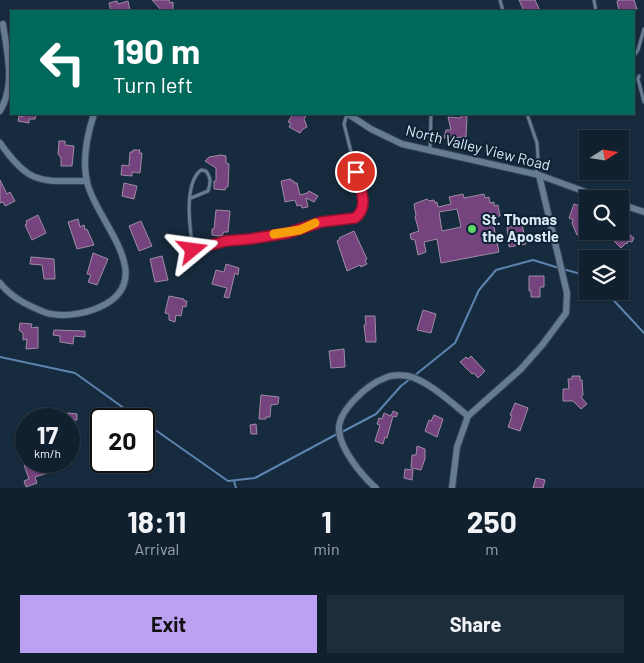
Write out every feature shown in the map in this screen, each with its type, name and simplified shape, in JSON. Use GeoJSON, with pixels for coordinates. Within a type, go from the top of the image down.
{"type":"FeatureCollection","features":[{"type":"Feature","properties":{"kind":"street"},"geometry":{"type":"LineString","coordinates":[[0,111],[6,100],[10,82],[2,24]]}},
{"type":"Feature","properties":{"kind":"street"},"geometry":{"type":"LineString","coordinates":[[0,283],[6,291],[24,304],[48,314],[81,313],[110,302],[124,284],[126,270],[121,248],[106,226],[87,182],[86,148],[94,115]]}},
{"type":"Feature","properties":{"kind":"street","name":"North Valley View Road"},"geometry":{"type":"LineString","coordinates":[[350,115],[371,129],[402,144],[537,175],[580,190]]}},
{"type":"Feature","properties":{"kind":"street"},"geometry":{"type":"LineString","coordinates":[[0,143],[20,169],[34,178],[48,182],[87,182]]}},
{"type":"Feature","properties":{"kind":"street"},"geometry":{"type":"LineString","coordinates":[[452,488],[457,447],[468,416],[520,370],[566,313],[567,293],[537,175]]}},
{"type":"Feature","properties":{"kind":"street"},"geometry":{"type":"LineString","coordinates":[[629,207],[644,212]]}},
{"type":"Feature","properties":{"kind":"street"},"geometry":{"type":"LineString","coordinates":[[376,488],[346,450],[339,431],[340,422],[346,409],[366,390],[384,378],[409,376],[432,388],[468,416]]}},
{"type":"Feature","properties":{"kind":"lane"},"geometry":{"type":"LineString","coordinates":[[635,54],[644,28]]}},
{"type":"Feature","properties":{"kind":"lane"},"geometry":{"type":"LineString","coordinates":[[639,76],[638,79],[644,102]]}},
{"type":"Feature","properties":{"kind":"lane"},"geometry":{"type":"LineString","coordinates":[[191,198],[208,191],[211,183],[210,176],[206,170],[201,170],[193,180],[188,207],[193,250],[226,241],[288,233],[321,222],[355,218],[362,211],[364,203],[344,124],[348,115]]}},
{"type":"Feature","properties":{"kind":"lane"},"geometry":{"type":"LineString","coordinates":[[430,151],[431,115]]}},
{"type":"Feature","properties":{"kind":"lane"},"geometry":{"type":"LineString","coordinates":[[526,115],[537,143],[537,175]]}},
{"type":"Feature","properties":{"kind":"building"},"geometry":{"type":"Polygon","coordinates":[[[152,0],[169,0],[170,3],[173,2],[173,10],[161,10],[152,0]]]}},
{"type":"Feature","properties":{"kind":"building"},"geometry":{"type":"Polygon","coordinates":[[[519,0],[535,0],[540,10],[524,10],[519,0]]]}},
{"type":"Feature","properties":{"kind":"building"},"geometry":{"type":"Polygon","coordinates":[[[634,0],[637,9],[619,10],[617,1],[634,0]]]}},
{"type":"Feature","properties":{"kind":"building"},"geometry":{"type":"Polygon","coordinates":[[[117,1],[118,4],[128,1],[130,10],[111,10],[109,3],[117,1]]]}},
{"type":"Feature","properties":{"kind":"building"},"geometry":{"type":"Polygon","coordinates":[[[23,115],[36,115],[35,119],[29,119],[29,123],[18,121],[19,116],[23,117],[23,115]]]}},
{"type":"Feature","properties":{"kind":"building"},"geometry":{"type":"Polygon","coordinates":[[[292,115],[306,115],[304,119],[307,127],[300,133],[289,127],[291,123],[288,122],[292,115]]]}},
{"type":"Feature","properties":{"kind":"building"},"geometry":{"type":"Polygon","coordinates":[[[461,115],[467,116],[466,137],[444,138],[446,130],[451,130],[448,117],[461,118],[461,115]]]}},
{"type":"Feature","properties":{"kind":"building"},"geometry":{"type":"Polygon","coordinates":[[[59,141],[65,141],[65,145],[74,146],[72,166],[61,166],[61,158],[58,154],[59,141]]]}},
{"type":"Feature","properties":{"kind":"building"},"geometry":{"type":"Polygon","coordinates":[[[133,150],[140,150],[139,153],[142,153],[140,173],[132,172],[132,176],[121,175],[122,165],[129,166],[130,152],[133,152],[133,150]]]}},
{"type":"Feature","properties":{"kind":"building"},"geometry":{"type":"Polygon","coordinates":[[[226,156],[226,163],[229,164],[228,187],[225,190],[214,189],[216,168],[205,161],[209,157],[226,156]]]}},
{"type":"Feature","properties":{"kind":"building"},"geometry":{"type":"Polygon","coordinates":[[[291,179],[294,183],[297,183],[300,195],[309,191],[318,196],[314,202],[306,198],[308,207],[302,208],[301,205],[297,206],[295,200],[285,202],[281,181],[291,179]]]}},
{"type":"Feature","properties":{"kind":"building"},"geometry":{"type":"Polygon","coordinates":[[[0,180],[7,194],[10,192],[15,201],[5,206],[3,202],[0,203],[0,180]]]}},
{"type":"Feature","properties":{"kind":"building"},"geometry":{"type":"Polygon","coordinates":[[[124,183],[137,186],[134,199],[122,196],[124,183]]]}},
{"type":"Feature","properties":{"kind":"building","name":"St. Thomas the Apostle"},"geometry":{"type":"Polygon","coordinates":[[[463,194],[464,198],[484,194],[485,198],[489,197],[490,203],[494,202],[494,206],[498,205],[500,216],[496,217],[497,221],[493,222],[499,252],[441,263],[437,239],[424,242],[426,252],[418,255],[415,240],[411,239],[410,234],[419,231],[414,204],[427,199],[429,201],[434,200],[435,203],[437,202],[438,207],[451,204],[449,197],[463,194]],[[457,209],[439,212],[442,231],[461,227],[457,209]]]}},
{"type":"Feature","properties":{"kind":"building"},"geometry":{"type":"Polygon","coordinates":[[[574,204],[579,206],[579,234],[577,235],[572,223],[573,220],[569,218],[574,204]]]}},
{"type":"Feature","properties":{"kind":"building"},"geometry":{"type":"Polygon","coordinates":[[[216,210],[230,211],[228,232],[223,232],[223,235],[220,236],[212,235],[216,210]]]}},
{"type":"Feature","properties":{"kind":"building"},"geometry":{"type":"Polygon","coordinates":[[[38,215],[46,233],[32,240],[25,225],[27,224],[26,221],[38,215]]]}},
{"type":"Feature","properties":{"kind":"building"},"geometry":{"type":"Polygon","coordinates":[[[78,219],[80,227],[84,225],[94,245],[77,249],[68,222],[78,219]]]}},
{"type":"Feature","properties":{"kind":"building"},"geometry":{"type":"Polygon","coordinates":[[[141,221],[152,246],[139,251],[129,226],[141,221]]]}},
{"type":"Feature","properties":{"kind":"building"},"geometry":{"type":"Polygon","coordinates":[[[522,224],[526,244],[509,247],[507,227],[522,224]]]}},
{"type":"Feature","properties":{"kind":"building"},"geometry":{"type":"Polygon","coordinates":[[[354,231],[367,259],[365,260],[367,264],[347,271],[337,241],[339,238],[354,231]]]}},
{"type":"Feature","properties":{"kind":"building"},"geometry":{"type":"Polygon","coordinates":[[[629,233],[634,238],[632,242],[628,241],[621,248],[613,240],[629,240],[629,233]]]}},
{"type":"Feature","properties":{"kind":"building"},"geometry":{"type":"Polygon","coordinates":[[[93,253],[108,259],[97,285],[88,282],[91,275],[87,274],[93,253]]]}},
{"type":"Feature","properties":{"kind":"building"},"geometry":{"type":"Polygon","coordinates":[[[162,256],[168,280],[155,282],[150,259],[162,256]]]}},
{"type":"Feature","properties":{"kind":"building"},"geometry":{"type":"Polygon","coordinates":[[[31,257],[54,259],[55,279],[44,279],[42,265],[30,264],[31,257]]]}},
{"type":"Feature","properties":{"kind":"building"},"geometry":{"type":"Polygon","coordinates":[[[226,264],[239,268],[238,275],[235,273],[229,298],[224,297],[227,288],[212,284],[216,270],[224,272],[226,264]]]}},
{"type":"Feature","properties":{"kind":"building"},"geometry":{"type":"Polygon","coordinates":[[[529,276],[544,276],[544,287],[540,287],[540,297],[531,297],[529,276]]]}},
{"type":"Feature","properties":{"kind":"building"},"geometry":{"type":"Polygon","coordinates":[[[169,296],[187,301],[186,307],[183,306],[181,316],[176,315],[175,322],[169,320],[169,314],[165,313],[169,296]]]}},
{"type":"Feature","properties":{"kind":"building"},"geometry":{"type":"Polygon","coordinates":[[[423,310],[436,314],[431,333],[417,330],[423,310]]]}},
{"type":"Feature","properties":{"kind":"building"},"geometry":{"type":"Polygon","coordinates":[[[365,316],[375,316],[376,342],[366,342],[365,316]]]}},
{"type":"Feature","properties":{"kind":"building"},"geometry":{"type":"Polygon","coordinates":[[[20,323],[32,324],[31,328],[38,327],[38,348],[26,349],[27,339],[23,340],[23,333],[19,330],[20,323]]]}},
{"type":"Feature","properties":{"kind":"building"},"geometry":{"type":"Polygon","coordinates":[[[54,330],[85,331],[85,337],[74,336],[73,344],[60,342],[60,336],[53,335],[54,330]]]}},
{"type":"Feature","properties":{"kind":"building"},"geometry":{"type":"Polygon","coordinates":[[[344,349],[345,367],[331,368],[329,351],[344,349]]]}},
{"type":"Feature","properties":{"kind":"building"},"geometry":{"type":"Polygon","coordinates":[[[471,356],[485,371],[478,378],[460,362],[466,357],[468,359],[471,356]]]}},
{"type":"Feature","properties":{"kind":"building"},"geometry":{"type":"Polygon","coordinates":[[[572,376],[580,376],[580,380],[582,380],[583,395],[581,397],[587,404],[581,409],[573,401],[563,401],[563,389],[569,389],[568,379],[572,379],[572,376]]]}},
{"type":"Feature","properties":{"kind":"building"},"geometry":{"type":"Polygon","coordinates":[[[261,395],[279,397],[278,404],[271,405],[270,417],[266,417],[266,419],[259,419],[261,395]]]}},
{"type":"Feature","properties":{"kind":"building"},"geometry":{"type":"Polygon","coordinates":[[[515,403],[528,408],[520,431],[508,427],[515,403]]]}},
{"type":"Feature","properties":{"kind":"building"},"geometry":{"type":"Polygon","coordinates":[[[393,411],[398,413],[396,417],[393,416],[387,438],[385,437],[383,444],[375,441],[380,425],[377,424],[379,418],[382,419],[384,413],[391,416],[393,411]]]}},
{"type":"Feature","properties":{"kind":"building"},"geometry":{"type":"Polygon","coordinates":[[[434,415],[443,419],[437,437],[425,431],[429,420],[431,421],[434,415]]]}},
{"type":"Feature","properties":{"kind":"building"},"geometry":{"type":"Polygon","coordinates":[[[256,424],[257,434],[251,434],[250,425],[256,424]]]}},
{"type":"Feature","properties":{"kind":"building"},"geometry":{"type":"Polygon","coordinates":[[[417,446],[425,449],[425,459],[421,470],[411,468],[412,455],[416,455],[417,446]]]}},
{"type":"Feature","properties":{"kind":"building"},"geometry":{"type":"Polygon","coordinates":[[[405,469],[413,470],[412,480],[404,478],[405,469]]]}},
{"type":"Feature","properties":{"kind":"building"},"geometry":{"type":"Polygon","coordinates":[[[27,473],[48,473],[35,477],[37,483],[26,487],[24,481],[29,479],[27,473]]]}},
{"type":"Feature","properties":{"kind":"building"},"geometry":{"type":"Polygon","coordinates":[[[536,478],[545,480],[543,488],[533,488],[536,478]]]}},
{"type":"Feature","properties":{"kind":"waterway"},"geometry":{"type":"LineString","coordinates":[[414,376],[455,343],[479,290],[496,270],[533,260],[559,268]]}},
{"type":"Feature","properties":{"kind":"waterway"},"geometry":{"type":"LineString","coordinates":[[563,269],[579,273]]}},
{"type":"Feature","properties":{"kind":"waterway"},"geometry":{"type":"LineString","coordinates":[[613,300],[644,333]]}},
{"type":"Feature","properties":{"kind":"waterway"},"geometry":{"type":"LineString","coordinates":[[0,357],[75,373],[124,408]]}},
{"type":"Feature","properties":{"kind":"waterway"},"geometry":{"type":"LineString","coordinates":[[342,432],[376,414],[401,386],[410,379]]}},
{"type":"Feature","properties":{"kind":"waterway"},"geometry":{"type":"LineString","coordinates":[[155,430],[228,481],[255,478],[337,434]]}},
{"type":"Feature","properties":{"kind":"waterway"},"geometry":{"type":"LineString","coordinates":[[234,481],[236,488]]}},
{"type":"Feature","properties":{"kind":"slow traffic"},"geometry":{"type":"LineString","coordinates":[[274,234],[300,230],[315,223]]}},
{"type":"Feature","properties":{"kind":"place","name":"St. Thomas the Apostle"},"geometry":{"type":"Point","coordinates":[472,229]}},
{"type":"Feature","properties":{"kind":"route"},"geometry":{"type":"LineString","coordinates":[[193,250],[226,241],[288,233],[321,222],[355,218],[362,211],[364,203],[356,172]]}}]}
